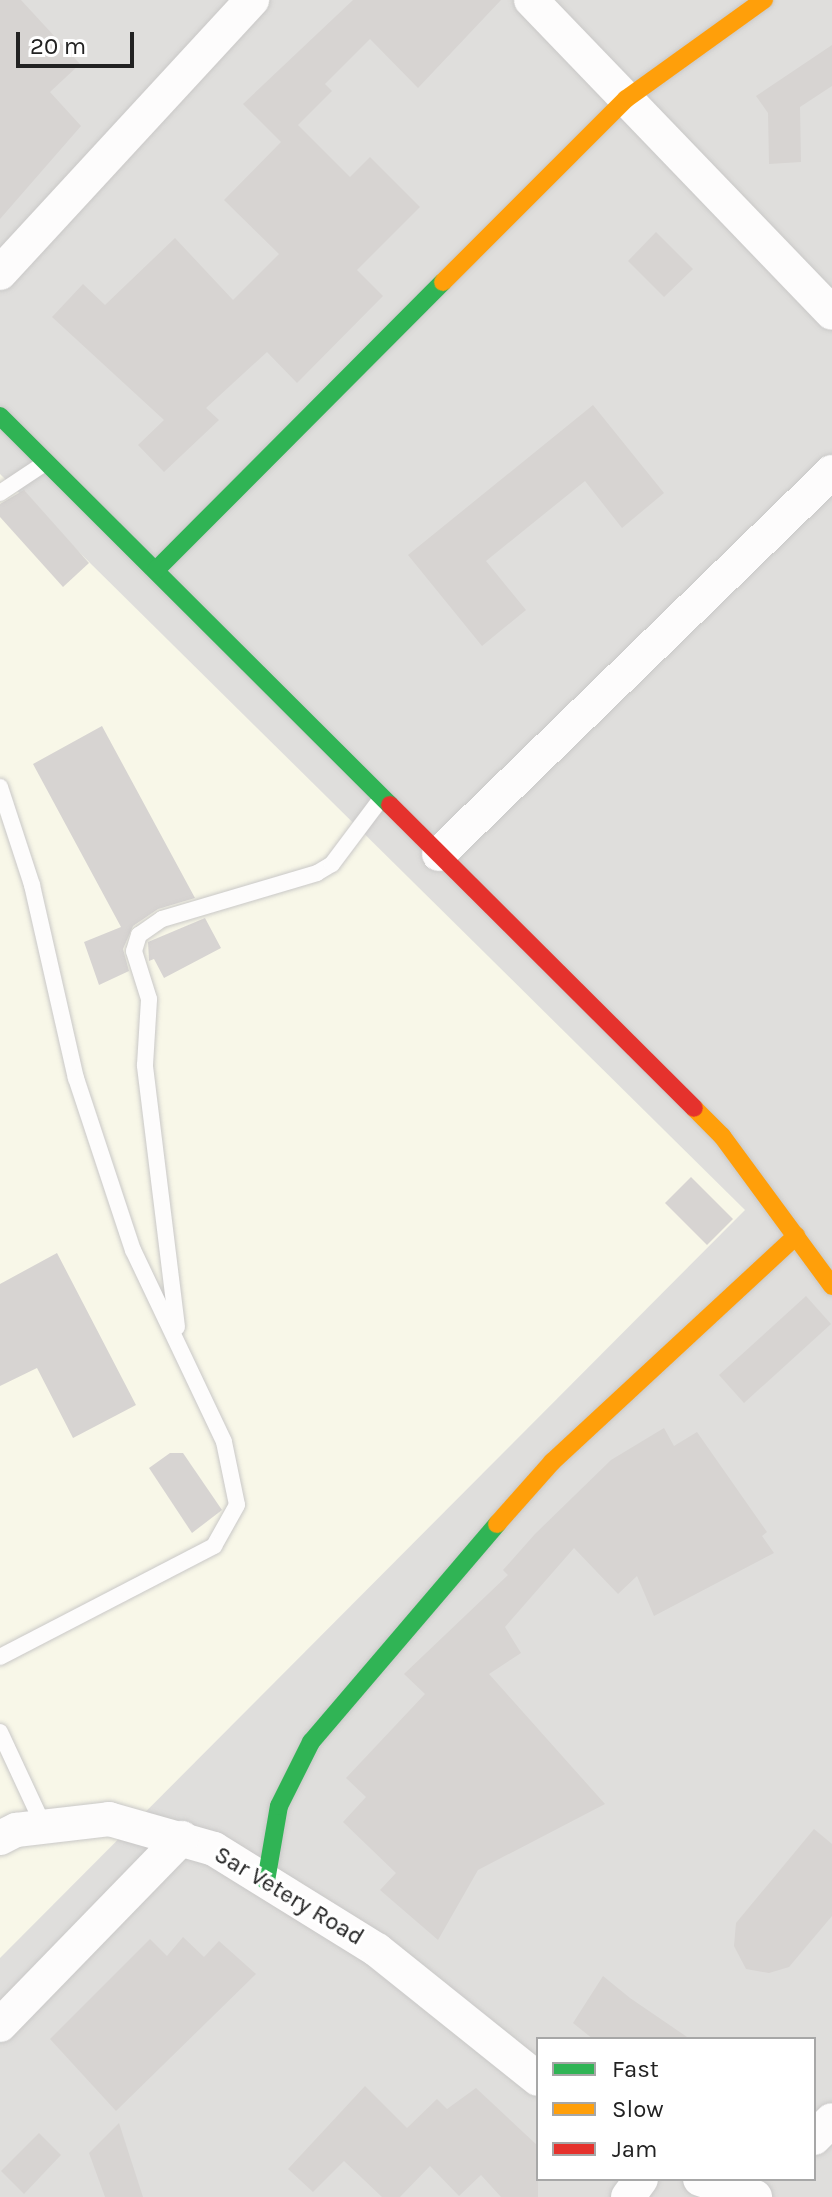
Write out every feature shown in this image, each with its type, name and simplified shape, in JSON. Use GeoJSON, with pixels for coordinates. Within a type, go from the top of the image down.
{"type":"FeatureCollection","features":[{"type":"Feature","properties":{"kind":"street"},"geometry":{"type":"LineString","coordinates":[[0,273],[252,0]]}},
{"type":"Feature","properties":{"kind":"street"},"geometry":{"type":"LineString","coordinates":[[531,0],[832,313]]}},
{"type":"Feature","properties":{"kind":"street"},"geometry":{"type":"LineString","coordinates":[[156,570],[626,99],[764,0]]}},
{"type":"Feature","properties":{"kind":"street"},"geometry":{"type":"LineString","coordinates":[[0,416],[722,1136],[832,1286]]}},
{"type":"Feature","properties":{"kind":"street"},"geometry":{"type":"LineString","coordinates":[[439,854],[832,472]]}},
{"type":"Feature","properties":{"kind":"street"},"geometry":{"type":"LineString","coordinates":[[266,1881],[279,1806],[311,1742],[361,1677],[552,1462],[796,1236]]}},
{"type":"Feature","properties":{"kind":"street","name":"Sar Vetery Road"},"geometry":{"type":"LineString","coordinates":[[0,1838],[44,1827],[109,1819],[214,1849],[377,1950],[536,2077]]}},
{"type":"Feature","properties":{"kind":"street"},"geometry":{"type":"LineString","coordinates":[[0,2025],[182,1838]]}},
{"type":"Feature","properties":{"kind":"street"},"geometry":{"type":"LineString","coordinates":[[816,2136],[832,2120]]}},
{"type":"Feature","properties":{"kind":"street"},"geometry":{"type":"LineString","coordinates":[[706,2181],[755,2197],[770,2181]]}},
{"type":"Feature","properties":{"kind":"lane"},"geometry":{"type":"LineString","coordinates":[[0,493],[46,462]]}},
{"type":"Feature","properties":{"kind":"lane"},"geometry":{"type":"LineString","coordinates":[[0,787],[32,885],[76,1078],[133,1250],[179,1340],[224,1442],[237,1505],[229,1527],[214,1546],[0,1657]]}},
{"type":"Feature","properties":{"kind":"lane"},"geometry":{"type":"LineString","coordinates":[[179,1340],[145,1065],[149,999],[134,951],[139,935],[162,919],[317,873],[332,864],[382,797]]}},
{"type":"Feature","properties":{"kind":"lane"},"geometry":{"type":"LineString","coordinates":[[0,1732],[44,1827]]}},
{"type":"Feature","properties":{"kind":"shaded area"},"geometry":{"type":"Polygon","coordinates":[[[0,0],[832,0],[832,2197],[0,2197],[0,0]]]}},
{"type":"Feature","properties":{"kind":"shaded area"},"geometry":{"type":"Polygon","coordinates":[[[0,474],[745,1210],[0,1958],[0,474]]]}},
{"type":"Feature","properties":{"kind":"building"},"geometry":{"type":"Polygon","coordinates":[[[0,0],[21,0],[80,64],[50,92],[81,126],[0,219],[0,0]]]}},
{"type":"Feature","properties":{"kind":"building"},"geometry":{"type":"Polygon","coordinates":[[[353,0],[501,0],[418,88],[370,39],[325,84],[332,91],[298,125],[350,177],[370,157],[420,207],[357,270],[383,296],[297,383],[267,352],[206,408],[219,420],[164,472],[138,445],[164,420],[52,317],[83,284],[105,305],[175,238],[233,300],[279,254],[224,200],[281,142],[243,104],[353,0]]]}},
{"type":"Feature","properties":{"kind":"building"},"geometry":{"type":"Polygon","coordinates":[[[832,45],[832,86],[800,107],[801,162],[769,164],[768,113],[756,96],[832,45]]]}},
{"type":"Feature","properties":{"kind":"building"},"geometry":{"type":"Polygon","coordinates":[[[656,232],[693,269],[664,297],[628,261],[656,232]]]}},
{"type":"Feature","properties":{"kind":"building"},"geometry":{"type":"Polygon","coordinates":[[[593,405],[664,493],[622,528],[585,481],[486,561],[526,610],[482,646],[408,555],[593,405]]]}},
{"type":"Feature","properties":{"kind":"building"},"geometry":{"type":"Polygon","coordinates":[[[24,490],[89,563],[63,587],[0,517],[0,504],[24,490]]]}},
{"type":"Feature","properties":{"kind":"building"},"geometry":{"type":"Polygon","coordinates":[[[102,726],[195,898],[158,909],[133,926],[123,949],[129,971],[99,985],[84,942],[121,927],[33,764],[102,726]]]}},
{"type":"Feature","properties":{"kind":"building"},"geometry":{"type":"Polygon","coordinates":[[[205,918],[221,948],[164,978],[154,959],[149,961],[148,942],[205,918]]]}},
{"type":"Feature","properties":{"kind":"building"},"geometry":{"type":"Polygon","coordinates":[[[691,1177],[733,1219],[707,1245],[665,1203],[691,1177]]]}},
{"type":"Feature","properties":{"kind":"building"},"geometry":{"type":"Polygon","coordinates":[[[57,1253],[136,1405],[73,1438],[37,1368],[0,1386],[0,1284],[57,1253]]]}},
{"type":"Feature","properties":{"kind":"building"},"geometry":{"type":"Polygon","coordinates":[[[806,1296],[831,1324],[744,1403],[719,1375],[806,1296]]]}},
{"type":"Feature","properties":{"kind":"building"},"geometry":{"type":"Polygon","coordinates":[[[664,1428],[674,1446],[697,1432],[767,1532],[762,1536],[774,1553],[654,1616],[637,1576],[618,1594],[574,1548],[505,1627],[521,1653],[489,1674],[605,1804],[478,1870],[438,1940],[380,1890],[396,1873],[343,1822],[366,1797],[346,1778],[425,1694],[404,1674],[508,1575],[503,1570],[535,1534],[611,1460],[664,1428]]]}},
{"type":"Feature","properties":{"kind":"building"},"geometry":{"type":"Polygon","coordinates":[[[170,1453],[183,1453],[222,1510],[192,1533],[149,1468],[170,1453]]]}},
{"type":"Feature","properties":{"kind":"building"},"geometry":{"type":"Polygon","coordinates":[[[814,1829],[832,1844],[832,1916],[789,1967],[769,1973],[746,1969],[734,1946],[736,1923],[814,1829]]]}},
{"type":"Feature","properties":{"kind":"building"},"geometry":{"type":"Polygon","coordinates":[[[183,1937],[204,1957],[219,1941],[256,1974],[116,2111],[50,2039],[150,1939],[167,1956],[183,1937]]]}},
{"type":"Feature","properties":{"kind":"building"},"geometry":{"type":"Polygon","coordinates":[[[603,1976],[687,2037],[590,2037],[573,2023],[603,1976]]]}},
{"type":"Feature","properties":{"kind":"building"},"geometry":{"type":"Polygon","coordinates":[[[365,2086],[407,2128],[437,2099],[447,2109],[476,2088],[536,2144],[538,2197],[501,2197],[481,2175],[459,2196],[430,2166],[400,2197],[382,2197],[344,2161],[313,2192],[288,2169],[365,2086]]]}},
{"type":"Feature","properties":{"kind":"building"},"geometry":{"type":"Polygon","coordinates":[[[119,2123],[143,2197],[105,2197],[89,2153],[119,2123]]]}},
{"type":"Feature","properties":{"kind":"building"},"geometry":{"type":"Polygon","coordinates":[[[39,2133],[61,2155],[24,2194],[1,2171],[39,2133]]]}},
{"type":"Feature","properties":{"kind":"traffic: fast"},"geometry":{"type":"LineString","coordinates":[[156,570],[443,282]]}},
{"type":"Feature","properties":{"kind":"traffic: fast"},"geometry":{"type":"LineString","coordinates":[[0,416],[390,805]]}},
{"type":"Feature","properties":{"kind":"traffic: fast"},"geometry":{"type":"LineString","coordinates":[[266,1881],[279,1806],[311,1742],[497,1524]]}},
{"type":"Feature","properties":{"kind":"traffic: slow"},"geometry":{"type":"LineString","coordinates":[[443,282],[626,99],[764,0]]}},
{"type":"Feature","properties":{"kind":"traffic: slow"},"geometry":{"type":"LineString","coordinates":[[694,1108],[722,1136],[832,1286]]}},
{"type":"Feature","properties":{"kind":"traffic: slow"},"geometry":{"type":"LineString","coordinates":[[497,1524],[552,1462],[796,1236]]}},
{"type":"Feature","properties":{"kind":"traffic: jam"},"geometry":{"type":"LineString","coordinates":[[390,805],[694,1108]]}}]}
